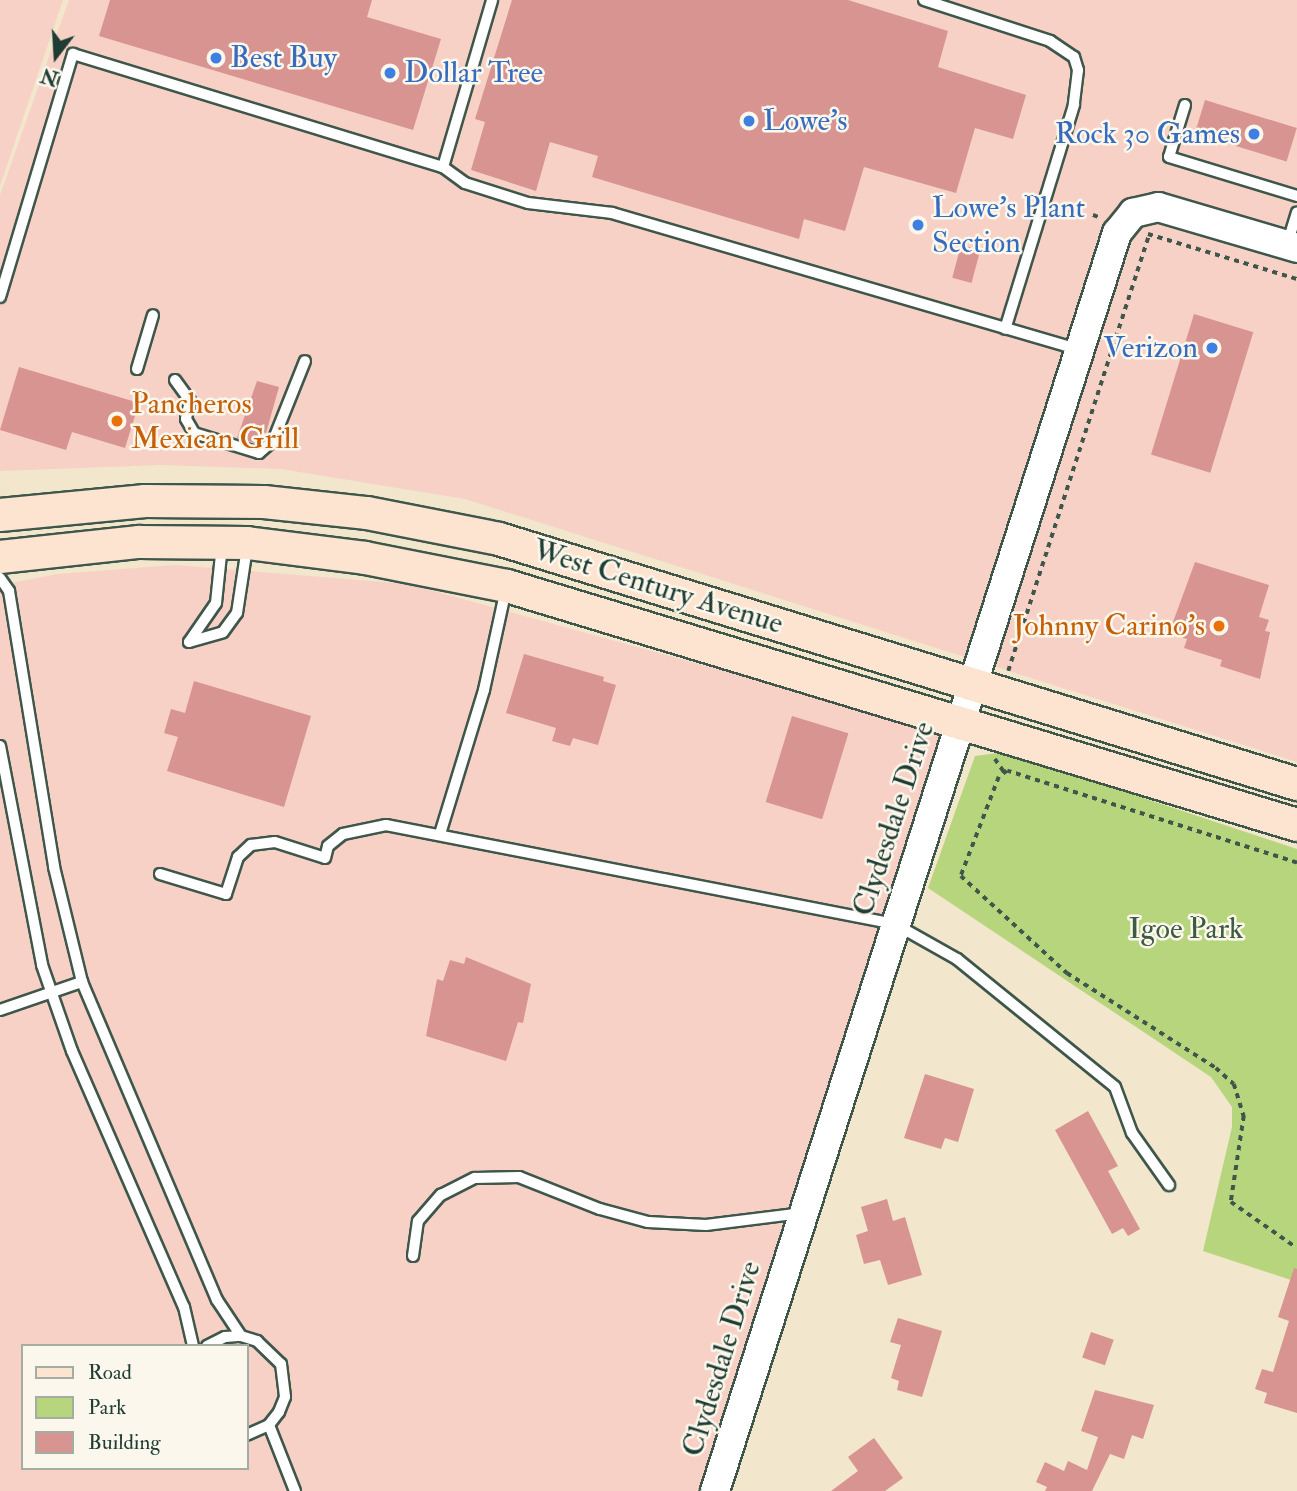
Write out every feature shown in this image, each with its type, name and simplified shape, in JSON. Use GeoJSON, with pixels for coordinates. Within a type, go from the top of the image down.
{"type":"FeatureCollection","features":[{"type":"Feature","properties":{"kind":"main road","name":"West Century Avenue"},"geometry":{"type":"LineString","coordinates":[[0,515],[176,500],[264,502],[397,518],[499,539],[974,681],[1297,784]]}},
{"type":"Feature","properties":{"kind":"main road","name":"West Century Avenue"},"geometry":{"type":"LineString","coordinates":[[0,556],[104,544],[234,543],[365,558],[507,586],[1297,825]]}},
{"type":"Feature","properties":{"kind":"street"},"geometry":{"type":"LineString","coordinates":[[1121,225],[1141,210],[1175,210],[1292,246]]}},
{"type":"Feature","properties":{"kind":"street","name":"Clydesdale Drive"},"geometry":{"type":"LineString","coordinates":[[715,1491],[1121,225]]}},
{"type":"Feature","properties":{"kind":"lane"},"geometry":{"type":"LineString","coordinates":[[443,167],[492,0]]}},
{"type":"Feature","properties":{"kind":"lane"},"geometry":{"type":"LineString","coordinates":[[924,0],[1050,41],[1074,57],[1078,70],[1073,105],[1005,329]]}},
{"type":"Feature","properties":{"kind":"lane"},"geometry":{"type":"LineString","coordinates":[[0,297],[4,270],[73,54],[443,167],[465,183],[528,202],[612,213],[1079,350]]}},
{"type":"Feature","properties":{"kind":"lane"},"geometry":{"type":"LineString","coordinates":[[1185,105],[1170,157],[1297,196]]}},
{"type":"Feature","properties":{"kind":"lane"},"geometry":{"type":"LineString","coordinates":[[1292,246],[1297,212]]}},
{"type":"Feature","properties":{"kind":"lane"},"geometry":{"type":"LineString","coordinates":[[137,369],[153,315]]}},
{"type":"Feature","properties":{"kind":"lane"},"geometry":{"type":"LineString","coordinates":[[175,380],[190,401],[187,419],[194,433],[259,453],[273,441],[305,361]]}},
{"type":"Feature","properties":{"kind":"lane"},"geometry":{"type":"LineString","coordinates":[[234,543],[237,613],[223,632],[189,642],[216,603],[234,543]]}},
{"type":"Feature","properties":{"kind":"lane"},"geometry":{"type":"LineString","coordinates":[[0,578],[9,591],[54,867],[82,982],[217,1300],[241,1336]]}},
{"type":"Feature","properties":{"kind":"lane"},"geometry":{"type":"LineString","coordinates":[[440,834],[484,690],[507,586]]}},
{"type":"Feature","properties":{"kind":"lane"},"geometry":{"type":"LineString","coordinates":[[0,746],[26,901],[51,993],[76,1062],[184,1307],[193,1344]]}},
{"type":"Feature","properties":{"kind":"lane"},"geometry":{"type":"LineString","coordinates":[[160,874],[226,894],[238,857],[259,842],[325,858],[335,838],[364,827],[396,826],[895,924],[957,959],[1115,1087],[1132,1133],[1168,1185]]}},
{"type":"Feature","properties":{"kind":"lane"},"geometry":{"type":"LineString","coordinates":[[0,1010],[82,982]]}},
{"type":"Feature","properties":{"kind":"lane"},"geometry":{"type":"LineString","coordinates":[[413,1256],[418,1221],[442,1195],[475,1178],[519,1177],[600,1209],[648,1222],[706,1225],[803,1213]]}},
{"type":"Feature","properties":{"kind":"lane"},"geometry":{"type":"LineString","coordinates":[[214,1344],[241,1336],[257,1341],[281,1364],[285,1397],[269,1425],[248,1435]]}},
{"type":"Feature","properties":{"kind":"lane"},"geometry":{"type":"LineString","coordinates":[[269,1425],[295,1491]]}},
{"type":"Feature","properties":{"kind":"path"},"geometry":{"type":"LineString","coordinates":[[1093,215],[1297,279]]}},
{"type":"Feature","properties":{"kind":"path"},"geometry":{"type":"LineString","coordinates":[[1008,692],[1013,676],[1007,665],[1149,234]]}},
{"type":"Feature","properties":{"kind":"path"},"geometry":{"type":"LineString","coordinates":[[996,732],[990,751],[1003,772],[1297,863]]}},
{"type":"Feature","properties":{"kind":"path"},"geometry":{"type":"LineString","coordinates":[[1003,772],[964,859],[962,880],[1067,973],[1216,1068],[1234,1084],[1244,1116],[1231,1202],[1297,1248]]}},
{"type":"Feature","properties":{"kind":"shaded area"},"geometry":{"type":"Polygon","coordinates":[[[0,0],[63,0],[0,186],[0,0]]]}},
{"type":"Feature","properties":{"kind":"shaded area"},"geometry":{"type":"Polygon","coordinates":[[[69,0],[1297,0],[1297,762],[465,499],[281,469],[161,465],[0,471],[0,195],[69,0]]]}},
{"type":"Feature","properties":{"kind":"shaded area"},"geometry":{"type":"Polygon","coordinates":[[[175,565],[408,584],[946,732],[705,1491],[0,1491],[0,585],[58,574],[175,565]]]}},
{"type":"Feature","properties":{"kind":"green space","name":"Igoe Park"},"geometry":{"type":"Polygon","coordinates":[[[1005,752],[1297,849],[1297,1282],[1203,1251],[1232,1127],[1232,1107],[1211,1077],[928,888],[975,756],[1005,752]]]}},
{"type":"Feature","properties":{"kind":"building"},"geometry":{"type":"Polygon","coordinates":[[[110,0],[372,0],[367,17],[441,39],[413,130],[99,36],[110,0]]]}},
{"type":"Feature","properties":{"kind":"building","name":"Lowe's"},"geometry":{"type":"Polygon","coordinates":[[[512,0],[848,0],[948,31],[938,67],[1026,95],[1013,139],[975,128],[956,193],[864,167],[845,231],[804,219],[799,239],[592,177],[598,156],[550,142],[536,191],[471,170],[485,122],[475,119],[512,0]]]}},
{"type":"Feature","properties":{"kind":"building"},"geometry":{"type":"Polygon","coordinates":[[[1205,100],[1297,128],[1287,162],[1195,133],[1205,100]]]}},
{"type":"Feature","properties":{"kind":"building"},"geometry":{"type":"Polygon","coordinates":[[[961,245],[980,250],[972,283],[952,278],[961,245]]]}},
{"type":"Feature","properties":{"kind":"building"},"geometry":{"type":"Polygon","coordinates":[[[1194,314],[1253,332],[1210,473],[1151,455],[1194,314]]]}},
{"type":"Feature","properties":{"kind":"building"},"geometry":{"type":"Polygon","coordinates":[[[19,367],[139,403],[125,448],[72,432],[66,450],[0,430],[19,367]]]}},
{"type":"Feature","properties":{"kind":"building"},"geometry":{"type":"Polygon","coordinates":[[[257,381],[279,387],[266,433],[262,432],[258,444],[237,438],[257,381]]]}},
{"type":"Feature","properties":{"kind":"building","name":"Johnny Carino's"},"geometry":{"type":"Polygon","coordinates":[[[1195,562],[1269,585],[1259,617],[1269,620],[1265,631],[1270,632],[1260,679],[1220,666],[1222,660],[1184,648],[1187,639],[1169,633],[1195,562]]]}},
{"type":"Feature","properties":{"kind":"building"},"geometry":{"type":"Polygon","coordinates":[[[524,654],[604,677],[603,681],[616,685],[598,745],[573,738],[570,746],[552,741],[556,728],[506,713],[524,654]]]}},
{"type":"Feature","properties":{"kind":"building"},"geometry":{"type":"Polygon","coordinates":[[[194,681],[311,716],[284,807],[167,771],[178,737],[164,733],[171,709],[185,713],[194,681]]]}},
{"type":"Feature","properties":{"kind":"building"},"geometry":{"type":"Polygon","coordinates":[[[792,716],[848,733],[822,819],[766,802],[792,716]]]}},
{"type":"Feature","properties":{"kind":"building"},"geometry":{"type":"Polygon","coordinates":[[[466,957],[531,984],[523,1023],[518,1022],[506,1061],[426,1036],[437,979],[443,981],[450,960],[464,964],[466,957]]]}},
{"type":"Feature","properties":{"kind":"building"},"geometry":{"type":"Polygon","coordinates":[[[925,1074],[974,1089],[958,1142],[945,1138],[941,1149],[904,1138],[925,1074]]]}},
{"type":"Feature","properties":{"kind":"building"},"geometry":{"type":"Polygon","coordinates":[[[1088,1111],[1118,1166],[1108,1171],[1140,1229],[1128,1236],[1123,1228],[1112,1234],[1055,1130],[1088,1111]]]}},
{"type":"Feature","properties":{"kind":"building"},"geometry":{"type":"Polygon","coordinates":[[[887,1199],[893,1221],[905,1217],[922,1275],[888,1285],[880,1260],[864,1264],[856,1235],[868,1231],[861,1207],[887,1199]]]}},
{"type":"Feature","properties":{"kind":"building"},"geometry":{"type":"Polygon","coordinates":[[[1294,1268],[1297,1269],[1297,1413],[1264,1403],[1267,1393],[1255,1389],[1262,1369],[1273,1372],[1289,1321],[1278,1317],[1294,1268]]]}},
{"type":"Feature","properties":{"kind":"building"},"geometry":{"type":"Polygon","coordinates":[[[898,1318],[942,1331],[922,1397],[897,1390],[899,1381],[891,1378],[901,1345],[890,1342],[898,1318]]]}},
{"type":"Feature","properties":{"kind":"building"},"geometry":{"type":"Polygon","coordinates":[[[1091,1332],[1114,1340],[1105,1365],[1082,1358],[1091,1332]]]}},
{"type":"Feature","properties":{"kind":"building"},"geometry":{"type":"Polygon","coordinates":[[[1095,1390],[1154,1405],[1143,1439],[1132,1435],[1124,1459],[1110,1454],[1092,1491],[1045,1491],[1047,1487],[1036,1482],[1045,1462],[1064,1471],[1068,1461],[1087,1470],[1098,1437],[1081,1431],[1095,1390]]]}},
{"type":"Feature","properties":{"kind":"building"},"geometry":{"type":"Polygon","coordinates":[[[874,1438],[903,1478],[885,1491],[831,1491],[858,1471],[848,1457],[874,1438]]]}},
{"type":"Feature","properties":{"kind":"place","name":"Best Buy"},"geometry":{"type":"Point","coordinates":[216,58]}},
{"type":"Feature","properties":{"kind":"place","name":"Dollar Tree"},"geometry":{"type":"Point","coordinates":[390,73]}},
{"type":"Feature","properties":{"kind":"place","name":"Lowe's"},"geometry":{"type":"Point","coordinates":[749,121]}},
{"type":"Feature","properties":{"kind":"place","name":"Rock 30 Games"},"geometry":{"type":"Point","coordinates":[1254,134]}},
{"type":"Feature","properties":{"kind":"place","name":"Lowe's Plant Section"},"geometry":{"type":"Point","coordinates":[918,225]}},
{"type":"Feature","properties":{"kind":"place","name":"Verizon"},"geometry":{"type":"Point","coordinates":[1212,348]}},
{"type":"Feature","properties":{"kind":"place","name":"Pancheros Mexican Grill"},"geometry":{"type":"Point","coordinates":[117,421]}},
{"type":"Feature","properties":{"kind":"place","name":"Johnny Carino's"},"geometry":{"type":"Point","coordinates":[1219,626]}}]}
